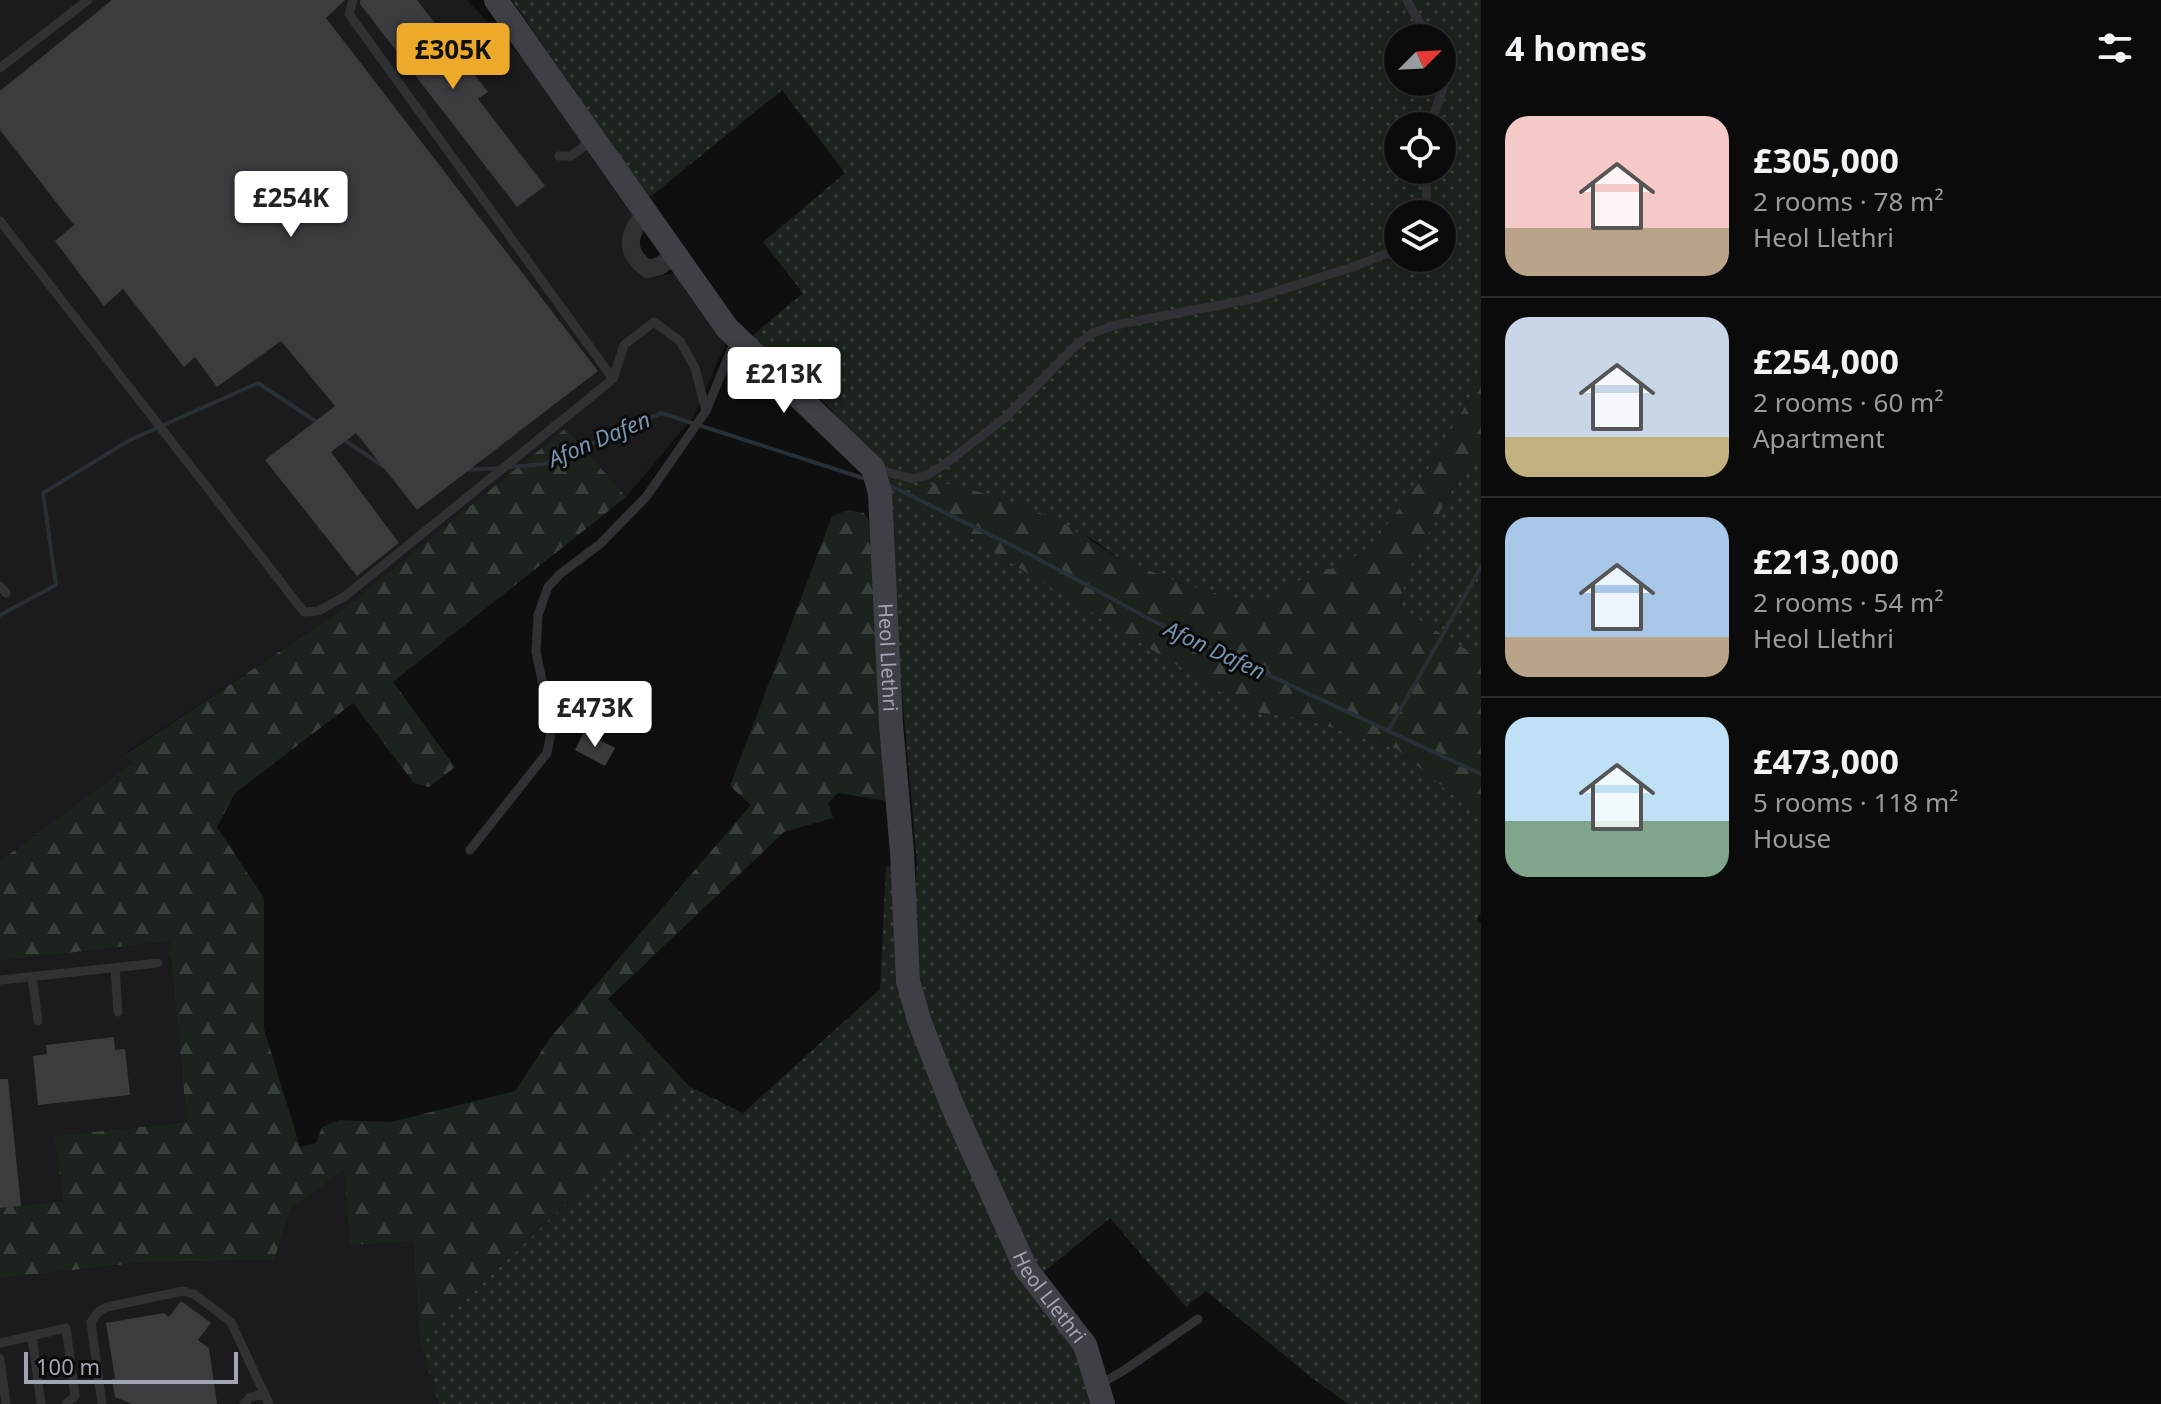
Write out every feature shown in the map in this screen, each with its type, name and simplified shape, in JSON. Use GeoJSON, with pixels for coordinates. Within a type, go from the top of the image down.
{"type":"FeatureCollection","features":[{"type":"Feature","properties":{"kind":"street"},"geometry":{"type":"LineString","coordinates":[[496,0],[674,255],[736,337],[873,468]]}},
{"type":"Feature","properties":{"kind":"street"},"geometry":{"type":"LineString","coordinates":[[645,214],[632,234],[630,249],[637,262],[648,269],[660,266],[674,255]]}},
{"type":"Feature","properties":{"kind":"street","name":"Heol Llethri"},"geometry":{"type":"LineString","coordinates":[[873,468],[880,493],[908,981],[919,1020],[952,1105],[1026,1269],[1085,1345],[1101,1395]]}},
{"type":"Feature","properties":{"kind":"lane"},"geometry":{"type":"LineString","coordinates":[[0,68],[88,0]]}},
{"type":"Feature","properties":{"kind":"lane"},"geometry":{"type":"LineString","coordinates":[[353,0],[349,14],[613,379]]}},
{"type":"Feature","properties":{"kind":"lane"},"geometry":{"type":"LineString","coordinates":[[1407,0],[1420,24]]}},
{"type":"Feature","properties":{"kind":"lane"},"geometry":{"type":"LineString","coordinates":[[559,156],[571,156],[593,140]]}},
{"type":"Feature","properties":{"kind":"lane"},"geometry":{"type":"LineString","coordinates":[[0,221],[304,612],[318,611],[344,597],[613,379],[624,345],[654,322],[680,341],[695,368],[706,411]]}},
{"type":"Feature","properties":{"kind":"lane"},"geometry":{"type":"LineString","coordinates":[[873,468],[913,479],[927,475],[1005,418],[1075,346],[1093,333],[1115,325],[1252,299],[1384,255]]}},
{"type":"Feature","properties":{"kind":"lane"},"geometry":{"type":"LineString","coordinates":[[470,850],[547,753],[552,727],[536,652],[538,615],[548,587],[600,544],[646,497],[706,411],[736,337]]}},
{"type":"Feature","properties":{"kind":"lane"},"geometry":{"type":"LineString","coordinates":[[0,980],[158,963]]}},
{"type":"Feature","properties":{"kind":"lane"},"geometry":{"type":"LineString","coordinates":[[115,968],[118,1012]]}},
{"type":"Feature","properties":{"kind":"lane"},"geometry":{"type":"LineString","coordinates":[[32,977],[38,1021]]}},
{"type":"Feature","properties":{"kind":"lane"},"geometry":{"type":"LineString","coordinates":[[102,1404],[91,1322],[98,1312],[107,1307],[183,1291],[194,1294],[231,1322],[267,1399]]}},
{"type":"Feature","properties":{"kind":"lane"},"geometry":{"type":"LineString","coordinates":[[1101,1395],[1198,1319]]}},
{"type":"Feature","properties":{"kind":"lane"},"geometry":{"type":"LineString","coordinates":[[0,1343],[66,1328],[75,1396],[66,1404]]}},
{"type":"Feature","properties":{"kind":"lane"},"geometry":{"type":"LineString","coordinates":[[32,1336],[41,1404]]}},
{"type":"Feature","properties":{"kind":"lane"},"geometry":{"type":"LineString","coordinates":[[0,1359],[6,1404]]}},
{"type":"Feature","properties":{"kind":"lane"},"geometry":{"type":"LineString","coordinates":[[244,1404],[250,1397],[267,1399]]}},
{"type":"Feature","properties":{"kind":"shaded area"},"geometry":{"type":"Polygon","coordinates":[[[0,0],[467,0],[524,60],[635,215],[634,269],[653,277],[675,273],[726,343],[694,416],[626,497],[566,428],[347,606],[126,753],[132,763],[0,861],[0,0]]]}},
{"type":"Feature","properties":{"kind":"shaded area"},"geometry":{"type":"Polygon","coordinates":[[[169,941],[187,1122],[56,1136],[63,1201],[0,1208],[0,961],[169,941]]]}},
{"type":"Feature","properties":{"kind":"shaded area"},"geometry":{"type":"Polygon","coordinates":[[[345,1169],[413,1240],[420,1343],[439,1404],[0,1404],[0,1278],[146,1262],[274,1260],[291,1209],[345,1169]]]}},
{"type":"Feature","properties":{"kind":"green space"},"geometry":{"type":"Polygon","coordinates":[[[512,0],[1481,0],[1481,369],[1474,391],[1425,475],[1369,548],[1336,568],[1313,571],[1269,602],[1244,602],[1178,582],[1120,559],[1086,535],[1226,694],[1253,712],[1302,718],[1397,749],[1481,818],[1481,912],[1477,919],[1481,923],[1481,1404],[1348,1404],[1206,1291],[1186,1307],[1110,1218],[1038,1277],[925,1022],[913,926],[917,861],[890,560],[874,457],[825,403],[752,336],[803,293],[763,242],[845,173],[782,90],[649,198],[512,0]]]}},
{"type":"Feature","properties":{"kind":"green space"},"geometry":{"type":"Polygon","coordinates":[[[1481,369],[1481,455],[1454,486],[1409,568],[1399,607],[1481,659],[1481,818],[1397,749],[1302,718],[1253,712],[912,502],[917,488],[954,484],[1058,520],[1120,559],[1178,582],[1244,602],[1269,602],[1313,571],[1336,568],[1369,548],[1425,475],[1474,391],[1481,369]]]}},
{"type":"Feature","properties":{"kind":"green space"},"geometry":{"type":"Polygon","coordinates":[[[566,428],[626,497],[393,682],[455,767],[429,787],[414,783],[353,703],[235,793],[217,827],[264,898],[264,1029],[300,1147],[316,1143],[322,1127],[339,1120],[391,1122],[515,1091],[550,1038],[751,805],[730,786],[832,516],[848,510],[864,513],[873,527],[886,801],[838,793],[828,803],[833,818],[784,832],[608,999],[689,1086],[420,1343],[413,1241],[350,1245],[344,1170],[291,1209],[274,1260],[146,1262],[0,1278],[0,1208],[63,1201],[55,1136],[187,1122],[169,941],[0,961],[0,861],[132,763],[126,754],[347,606],[566,428]]]}},
{"type":"Feature","properties":{"kind":"green space"},"geometry":{"type":"Polygon","coordinates":[[[1481,455],[1481,659],[1399,607],[1409,568],[1454,486],[1481,455]]]}},
{"type":"Feature","properties":{"kind":"green space"},"geometry":{"type":"Polygon","coordinates":[[[903,865],[908,981],[1056,1310],[1102,1404],[439,1404],[420,1343],[689,1086],[743,1113],[880,989],[886,867],[903,865]]]}},
{"type":"Feature","properties":{"kind":"building"},"geometry":{"type":"Polygon","coordinates":[[[112,0],[345,0],[326,18],[598,371],[417,510],[356,433],[331,452],[399,543],[357,576],[265,460],[335,406],[281,341],[217,387],[195,357],[184,367],[123,289],[104,306],[55,241],[74,225],[0,130],[0,91],[112,0]]]}},
{"type":"Feature","properties":{"kind":"building"},"geometry":{"type":"Polygon","coordinates":[[[360,0],[417,0],[488,92],[478,99],[545,186],[517,207],[360,4],[360,0]]]}},
{"type":"Feature","properties":{"kind":"building"},"geometry":{"type":"Polygon","coordinates":[[[584,732],[615,748],[605,766],[575,750],[584,732]]]}},
{"type":"Feature","properties":{"kind":"building"},"geometry":{"type":"Polygon","coordinates":[[[114,1037],[115,1050],[125,1049],[130,1095],[38,1105],[33,1056],[47,1054],[46,1045],[114,1037]]]}},
{"type":"Feature","properties":{"kind":"building"},"geometry":{"type":"Polygon","coordinates":[[[0,1079],[8,1079],[21,1206],[0,1208],[0,1079]]]}},
{"type":"Feature","properties":{"kind":"building"},"geometry":{"type":"Polygon","coordinates":[[[181,1301],[211,1323],[198,1340],[209,1348],[217,1404],[132,1404],[115,1397],[106,1323],[164,1313],[169,1317],[181,1301]]]}},
{"type":"Feature","properties":{"kind":"waterway","name":"Afon Dafen"},"geometry":{"type":"LineString","coordinates":[[0,615],[56,585],[43,493],[130,440],[258,383],[320,424]]}},
{"type":"Feature","properties":{"kind":"waterway","name":"Afon Dafen"},"geometry":{"type":"LineString","coordinates":[[509,467],[545,464],[661,413],[866,479]]}},
{"type":"Feature","properties":{"kind":"waterway","name":"Afon Dafen"},"geometry":{"type":"LineString","coordinates":[[344,440],[383,466]]}},
{"type":"Feature","properties":{"kind":"waterway","name":"Afon Dafen"},"geometry":{"type":"LineString","coordinates":[[465,470],[500,468]]}},
{"type":"Feature","properties":{"kind":"waterway","name":"Afon Dafen"},"geometry":{"type":"LineString","coordinates":[[887,484],[1031,555],[1159,624],[1481,774]]}},
{"type":"Feature","properties":{"kind":"waterway"},"geometry":{"type":"LineString","coordinates":[[1388,731],[1481,567]]}}]}
